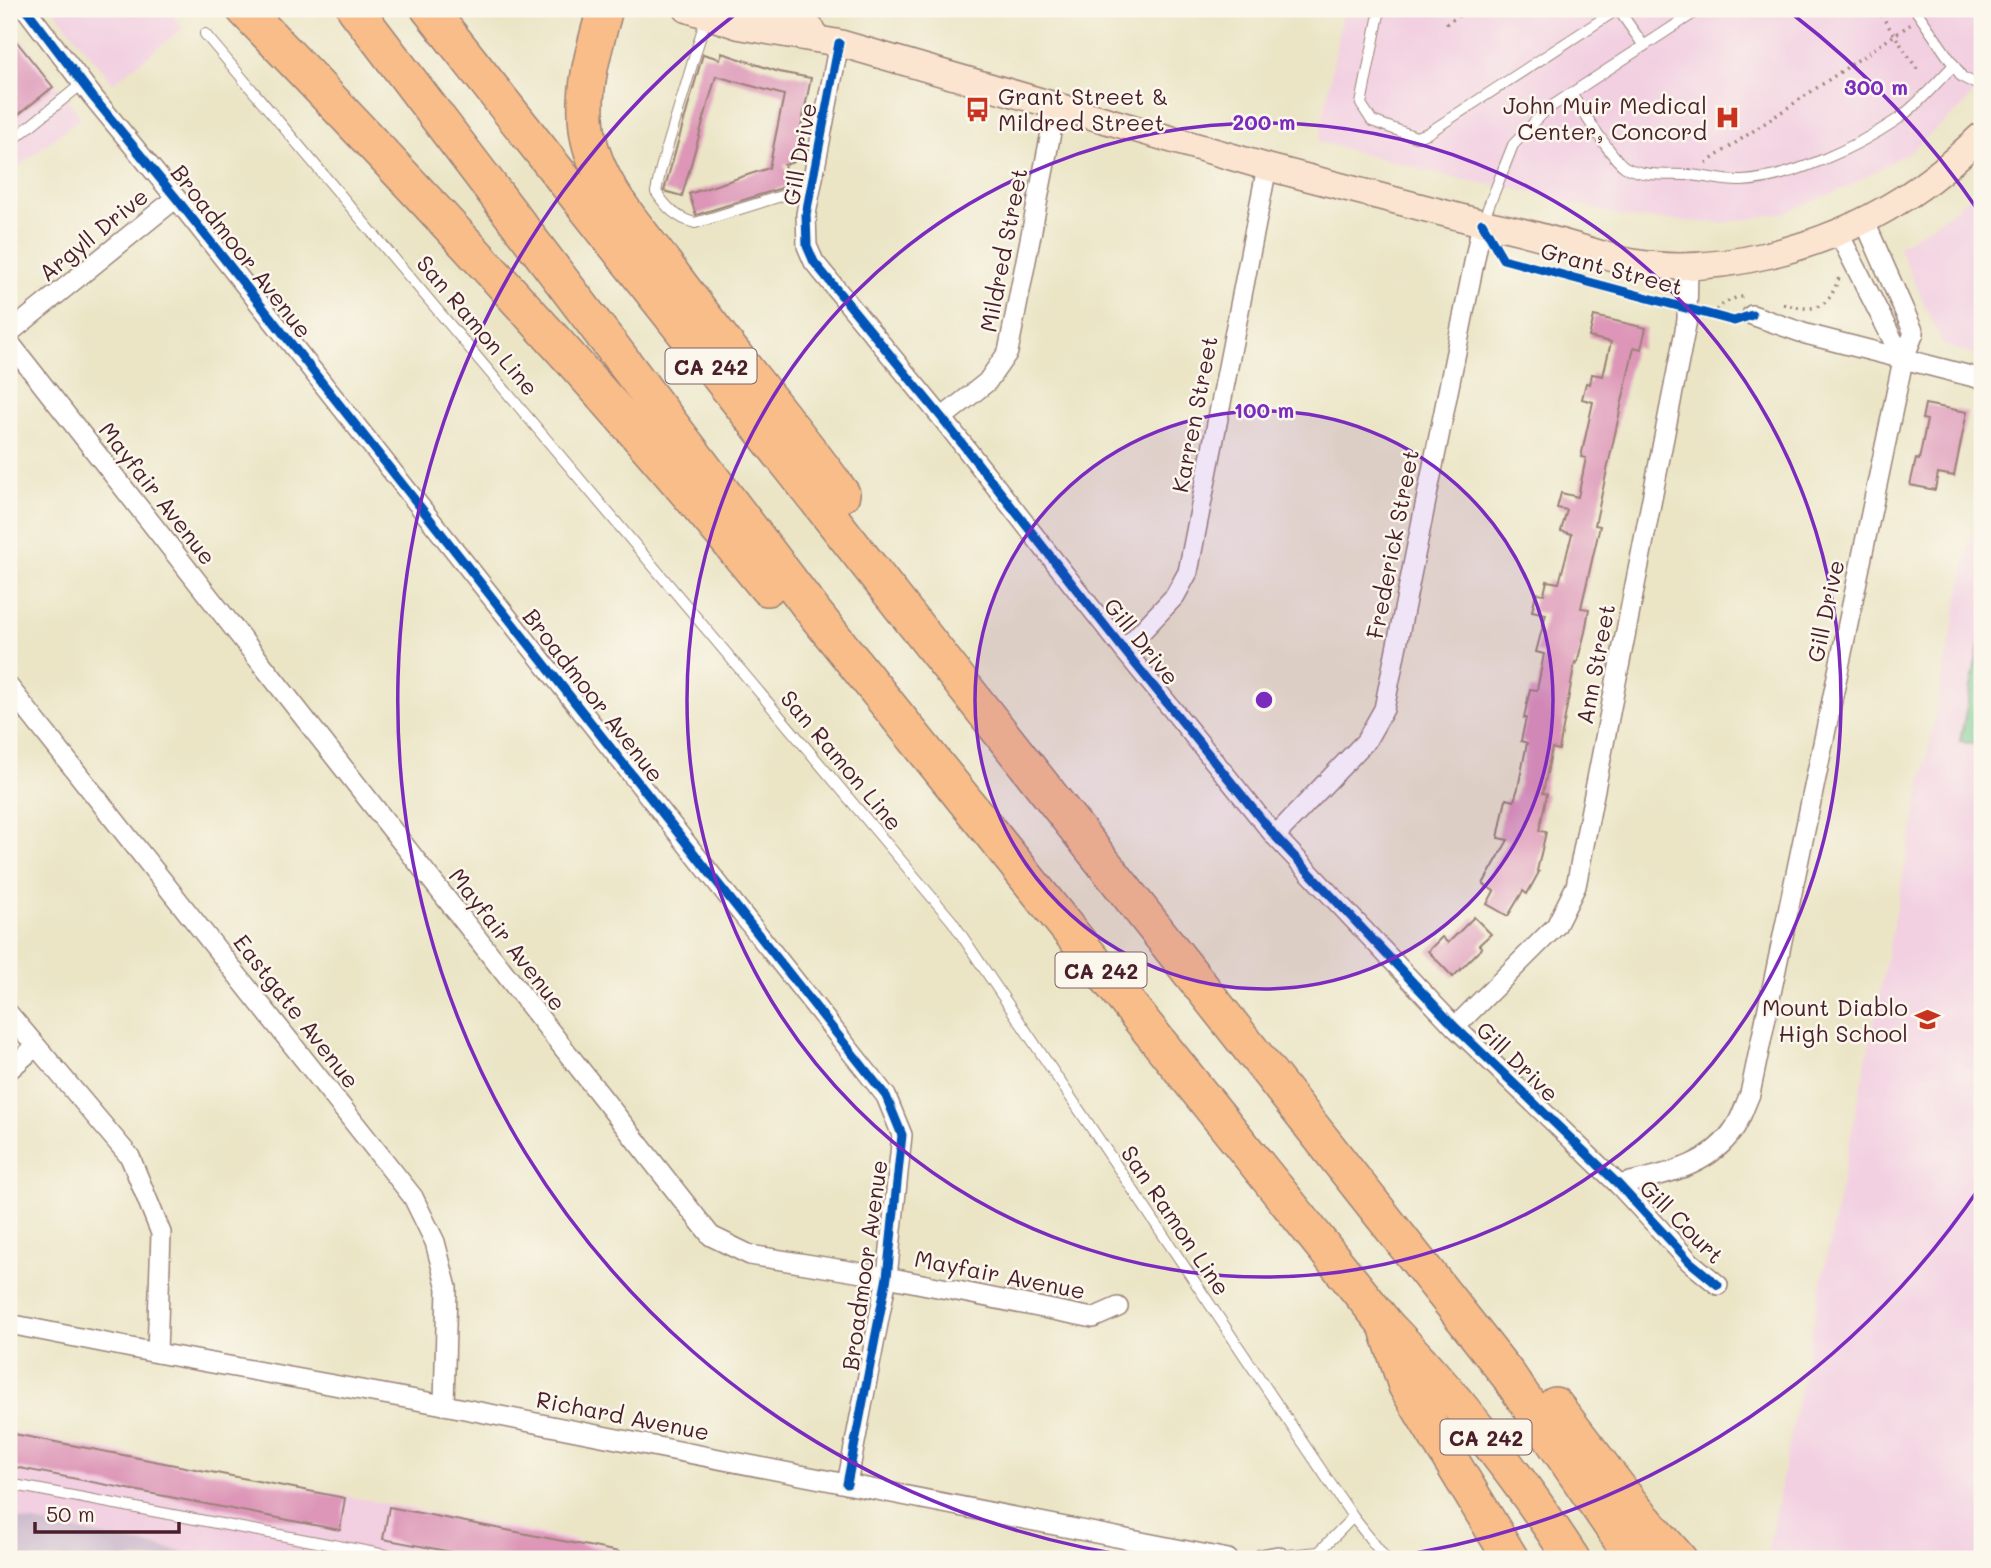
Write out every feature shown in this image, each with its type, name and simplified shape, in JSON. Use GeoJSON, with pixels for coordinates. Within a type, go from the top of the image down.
{"type":"FeatureCollection","features":[{"type":"Feature","properties":{"kind":"highway"},"geometry":{"type":"LineString","coordinates":[[244,9],[436,210],[654,454],[781,606],[816,615]]}},
{"type":"Feature","properties":{"kind":"highway","name":"CA 242"},"geometry":{"type":"LineString","coordinates":[[355,9],[816,615],[1386,1325],[1439,1380],[1492,1445],[1572,1559]]}},
{"type":"Feature","properties":{"kind":"highway","name":"CA 242"},"geometry":{"type":"LineString","coordinates":[[429,9],[1508,1375],[1634,1559]]}},
{"type":"Feature","properties":{"kind":"highway"},"geometry":{"type":"LineString","coordinates":[[605,9],[585,96],[587,131],[596,164],[617,201],[832,480],[981,686],[994,724]]}},
{"type":"Feature","properties":{"kind":"highway"},"geometry":{"type":"LineString","coordinates":[[1386,1325],[1406,1386],[1511,1559]]}},
{"type":"Feature","properties":{"kind":"highway"},"geometry":{"type":"LineString","coordinates":[[1508,1375],[1553,1402],[1633,1507],[1679,1559]]}},
{"type":"Feature","properties":{"kind":"street","name":"Broadmoor Avenue"},"geometry":{"type":"LineString","coordinates":[[26,9],[886,1096],[902,1135],[887,1276],[847,1484]]}},
{"type":"Feature","properties":{"kind":"street","name":"Grant Street"},"geometry":{"type":"LineString","coordinates":[[769,9],[839,43]]}},
{"type":"Feature","properties":{"kind":"street","name":"Grant Street"},"geometry":{"type":"LineString","coordinates":[[696,12],[739,26],[839,43],[1267,167],[1513,229],[1630,262],[1688,267],[1785,251],[1838,232],[1899,201],[1945,169],[1982,135]]}},
{"type":"Feature","properties":{"kind":"street","name":"Gill Drive"},"geometry":{"type":"LineString","coordinates":[[839,43],[806,214],[807,246],[814,262],[942,418],[1124,650],[1275,836],[1455,1027],[1619,1185],[1684,1169],[1711,1154],[1735,1128],[1750,1094],[1903,360],[1914,333],[1864,220]]}},
{"type":"Feature","properties":{"kind":"street","name":"Mildred Street"},"geometry":{"type":"LineString","coordinates":[[942,418],[987,382],[1008,352],[1056,107]]}},
{"type":"Feature","properties":{"kind":"street","name":"Karren Street"},"geometry":{"type":"LineString","coordinates":[[1124,650],[1175,596],[1188,572],[1267,167]]}},
{"type":"Feature","properties":{"kind":"street","name":"Argyll Drive"},"geometry":{"type":"LineString","coordinates":[[9,334],[176,198]]}},
{"type":"Feature","properties":{"kind":"street","name":"Frederick Street"},"geometry":{"type":"LineString","coordinates":[[1275,836],[1366,741],[1384,709],[1482,223]]}},
{"type":"Feature","properties":{"kind":"street"},"geometry":{"type":"LineString","coordinates":[[1838,232],[1903,360]]}},
{"type":"Feature","properties":{"kind":"street","name":"Ann Street"},"geometry":{"type":"LineString","coordinates":[[1455,1027],[1556,926],[1576,886],[1684,339],[1688,267]]}},
{"type":"Feature","properties":{"kind":"street"},"geometry":{"type":"LineString","coordinates":[[1752,306],[1806,334],[1982,379]]}},
{"type":"Feature","properties":{"kind":"street","name":"Mayfair Avenue"},"geometry":{"type":"LineString","coordinates":[[9,342],[711,1236],[750,1255],[887,1276],[1093,1318],[1118,1307]]}},
{"type":"Feature","properties":{"kind":"street","name":"Eastgate Avenue"},"geometry":{"type":"LineString","coordinates":[[9,687],[413,1197],[435,1242],[447,1288],[444,1405]]}},
{"type":"Feature","properties":{"kind":"street"},"geometry":{"type":"LineString","coordinates":[[9,1014],[130,1157],[161,1233],[157,1353]]}},
{"type":"Feature","properties":{"kind":"street"},"geometry":{"type":"LineString","coordinates":[[9,1070],[35,1047]]}},
{"type":"Feature","properties":{"kind":"street","name":"Gill Court"},"geometry":{"type":"LineString","coordinates":[[1619,1185],[1690,1262],[1718,1284]]}},
{"type":"Feature","properties":{"kind":"street","name":"Richard Avenue"},"geometry":{"type":"LineString","coordinates":[[9,1324],[444,1405],[1228,1559]]}},
{"type":"Feature","properties":{"kind":"lane"},"geometry":{"type":"LineString","coordinates":[[1380,9],[1361,104],[1372,121],[1416,136],[1428,133],[1618,9],[1644,46]]}},
{"type":"Feature","properties":{"kind":"lane"},"geometry":{"type":"LineString","coordinates":[[1482,223],[1513,145],[1546,110],[1700,9]]}},
{"type":"Feature","properties":{"kind":"lane"},"geometry":{"type":"LineString","coordinates":[[696,12],[656,192],[665,205],[681,219],[695,223],[810,187]]}},
{"type":"Feature","properties":{"kind":"lane"},"geometry":{"type":"LineString","coordinates":[[1918,13],[1962,77],[1982,87]]}},
{"type":"Feature","properties":{"kind":"lane","name":"San Ramon Line"},"geometry":{"type":"LineString","coordinates":[[205,34],[410,274],[952,921],[1353,1517],[1386,1559]]}},
{"type":"Feature","properties":{"kind":"lane"},"geometry":{"type":"LineString","coordinates":[[1571,94],[1611,151],[1625,166],[1649,173],[1739,181],[1760,179],[1839,152],[1896,120],[1954,65]]}},
{"type":"Feature","properties":{"kind":"lane"},"geometry":{"type":"LineString","coordinates":[[9,142],[83,83]]}},
{"type":"Feature","properties":{"kind":"lane"},"geometry":{"type":"LineString","coordinates":[[9,1484],[407,1559]]}},
{"type":"Feature","properties":{"kind":"lane"},"geometry":{"type":"LineString","coordinates":[[1270,1558],[1319,1552],[1353,1517]]}},
{"type":"Feature","properties":{"kind":"path"},"geometry":{"type":"LineString","coordinates":[[1446,24],[1469,9]]}},
{"type":"Feature","properties":{"kind":"path"},"geometry":{"type":"LineString","coordinates":[[1877,9],[1919,72]]}},
{"type":"Feature","properties":{"kind":"path"},"geometry":{"type":"LineString","coordinates":[[1690,175],[1895,35],[1918,13]]}},
{"type":"Feature","properties":{"kind":"path"},"geometry":{"type":"LineString","coordinates":[[1772,301],[1807,309],[1819,307],[1828,301],[1843,267],[1853,261]]}},
{"type":"Feature","properties":{"kind":"path"},"geometry":{"type":"LineString","coordinates":[[1711,314],[1738,296],[1752,306]]}},
{"type":"Feature","properties":{"kind":"shaded area"},"geometry":{"type":"Polygon","coordinates":[[[53,9],[168,9],[183,28],[113,83],[53,9]]]}},
{"type":"Feature","properties":{"kind":"shaded area","name":"John Muir Medical Center, Concord"},"geometry":{"type":"Polygon","coordinates":[[[1343,9],[1982,9],[1982,83],[1962,107],[1912,150],[1850,186],[1784,213],[1723,223],[1630,218],[1526,191],[1459,179],[1319,142],[1343,9]]]}},
{"type":"Feature","properties":{"kind":"shaded area"},"geometry":{"type":"Polygon","coordinates":[[[9,23],[81,117],[9,174],[9,23]]]}},
{"type":"Feature","properties":{"kind":"shaded area"},"geometry":{"type":"Polygon","coordinates":[[[1982,188],[1982,357],[1943,345],[1898,246],[1933,225],[1982,188]]]}},
{"type":"Feature","properties":{"kind":"shaded area","name":"Mount Diablo High School"},"geometry":{"type":"Polygon","coordinates":[[[1982,482],[1982,1559],[1766,1559],[1982,482]]]}},
{"type":"Feature","properties":{"kind":"shaded area"},"geometry":{"type":"Polygon","coordinates":[[[9,1431],[673,1559],[221,1559],[9,1517],[9,1431]]]}},
{"type":"Feature","properties":{"kind":"shaded area"},"geometry":{"type":"Polygon","coordinates":[[[9,1517],[194,1554],[221,1559],[9,1559],[9,1517]]]}},
{"type":"Feature","properties":{"kind":"green space"},"geometry":{"type":"Polygon","coordinates":[[[1982,633],[1982,746],[1960,741],[1982,633]]]}},
{"type":"Feature","properties":{"kind":"building"},"geometry":{"type":"Polygon","coordinates":[[[9,32],[53,87],[9,122],[9,32]]]}},
{"type":"Feature","properties":{"kind":"building"},"geometry":{"type":"Polygon","coordinates":[[[722,53],[779,72],[811,78],[794,162],[784,165],[791,185],[696,215],[689,194],[769,168],[784,95],[716,76],[682,196],[664,191],[703,54],[720,59],[722,53]]]}},
{"type":"Feature","properties":{"kind":"building"},"geometry":{"type":"Polygon","coordinates":[[[1594,316],[1646,328],[1641,349],[1634,347],[1595,525],[1600,526],[1581,608],[1589,609],[1585,632],[1577,663],[1575,662],[1559,750],[1552,748],[1543,793],[1547,794],[1539,831],[1546,832],[1537,871],[1539,872],[1527,894],[1523,891],[1508,916],[1487,904],[1494,891],[1483,884],[1508,840],[1498,838],[1506,799],[1514,801],[1518,788],[1527,743],[1521,741],[1524,718],[1530,689],[1537,690],[1544,654],[1536,652],[1546,614],[1532,611],[1536,593],[1544,594],[1547,581],[1559,583],[1572,534],[1561,531],[1567,510],[1557,508],[1561,493],[1578,497],[1586,458],[1581,457],[1593,402],[1582,399],[1586,383],[1590,384],[1592,374],[1603,376],[1611,342],[1589,337],[1594,316]]]}},
{"type":"Feature","properties":{"kind":"building"},"geometry":{"type":"Polygon","coordinates":[[[1925,404],[1967,412],[1954,476],[1938,473],[1935,490],[1910,485],[1916,459],[1919,460],[1927,420],[1922,419],[1925,404]]]}},
{"type":"Feature","properties":{"kind":"building"},"geometry":{"type":"Polygon","coordinates":[[[1474,917],[1491,934],[1479,945],[1482,948],[1453,977],[1428,951],[1442,937],[1448,943],[1474,917]]]}},
{"type":"Feature","properties":{"kind":"building"},"geometry":{"type":"Polygon","coordinates":[[[9,1433],[345,1498],[340,1530],[9,1466],[9,1433]]]}},
{"type":"Feature","properties":{"kind":"building"},"geometry":{"type":"Polygon","coordinates":[[[389,1507],[619,1552],[618,1559],[489,1559],[383,1539],[389,1507]]]}},
{"type":"Feature","properties":{"kind":"cycle path"},"geometry":{"type":"LineString","coordinates":[[26,9],[886,1096],[902,1135],[887,1277],[847,1484]]}},
{"type":"Feature","properties":{"kind":"cycle path"},"geometry":{"type":"LineString","coordinates":[[839,43],[806,214],[807,246],[814,262],[942,418],[1124,650],[1275,836],[1455,1027],[1619,1185],[1690,1262],[1718,1285]]}},
{"type":"Feature","properties":{"kind":"cycle path"},"geometry":{"type":"LineString","coordinates":[[1482,223],[1503,259],[1734,321],[1752,315]]}},
{"type":"Feature","properties":{"kind":"place","name":"Grant Street & Mildred Street"},"geometry":{"type":"Point","coordinates":[978,109]}},
{"type":"Feature","properties":{"kind":"place","name":"John Muir Medical Center, Concord"},"geometry":{"type":"Point","coordinates":[1727,118]}},
{"type":"Feature","properties":{"kind":"place","name":"Mount Diablo High School"},"geometry":{"type":"Point","coordinates":[1928,1020]}}]}
